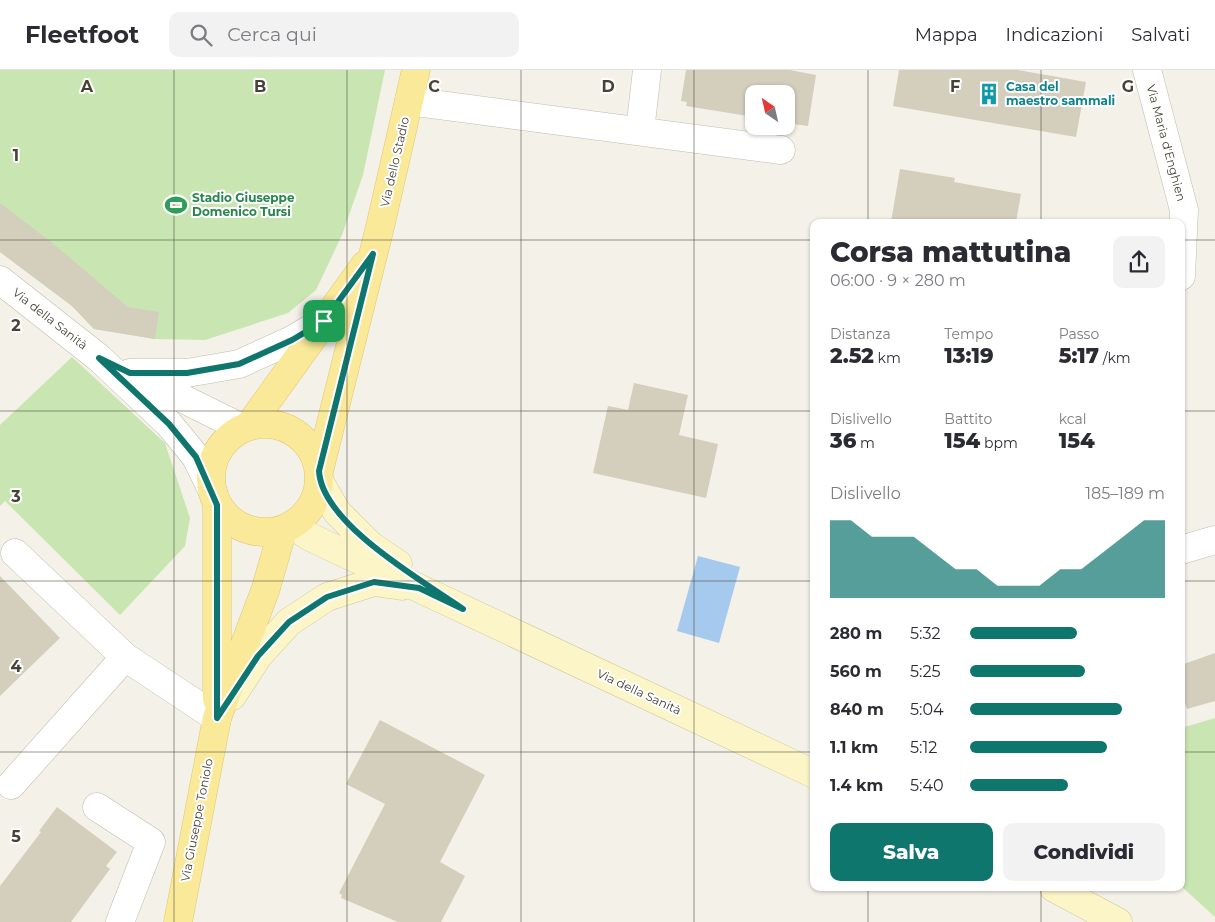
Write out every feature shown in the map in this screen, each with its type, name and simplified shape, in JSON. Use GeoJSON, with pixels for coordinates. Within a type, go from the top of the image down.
{"type":"FeatureCollection","features":[{"type":"Feature","properties":{"kind":"main road","name":"Via dello Stadio"},"geometry":{"type":"LineString","coordinates":[[319,476],[416,70]]}},
{"type":"Feature","properties":{"kind":"main road","name":"Via dello Stadio"},"geometry":{"type":"LineString","coordinates":[[246,427],[373,254]]}},
{"type":"Feature","properties":{"kind":"main road"},"geometry":{"type":"LineString","coordinates":[[262,424],[278,425],[293,431],[306,442],[314,455],[319,476],[315,498],[306,514],[288,527],[265,532],[246,529],[230,519],[215,498],[210,476],[221,446],[232,435],[246,427],[262,424]]}},
{"type":"Feature","properties":{"kind":"main road","name":"Via della Sanità"},"geometry":{"type":"LineString","coordinates":[[319,476],[337,512],[371,546],[463,609]]}},
{"type":"Feature","properties":{"kind":"main road","name":"Via Giuseppe Toniolo"},"geometry":{"type":"LineString","coordinates":[[215,498],[217,718]]}},
{"type":"Feature","properties":{"kind":"main road","name":"Via della Sanità"},"geometry":{"type":"LineString","coordinates":[[288,527],[810,772]]}},
{"type":"Feature","properties":{"kind":"main road","name":"Via Giuseppe Toniolo"},"geometry":{"type":"LineString","coordinates":[[178,922],[217,718],[288,527]]}},
{"type":"Feature","properties":{"kind":"main road"},"geometry":{"type":"LineString","coordinates":[[217,718],[258,656],[289,622],[327,597],[374,582],[419,588]]}},
{"type":"Feature","properties":{"kind":"main road"},"geometry":{"type":"LineString","coordinates":[[1060,891],[1118,922]]}},
{"type":"Feature","properties":{"kind":"street"},"geometry":{"type":"LineString","coordinates":[[640,131],[647,70]]}},
{"type":"Feature","properties":{"kind":"street","name":"Via Maria d'Enghien"},"geometry":{"type":"LineString","coordinates":[[1147,70],[1184,210],[1184,219]]}},
{"type":"Feature","properties":{"kind":"street"},"geometry":{"type":"LineString","coordinates":[[409,101],[781,150]]}},
{"type":"Feature","properties":{"kind":"street","name":"Via della Sanità"},"geometry":{"type":"LineString","coordinates":[[0,280],[99,358],[169,424],[196,457],[215,498]]}},
{"type":"Feature","properties":{"kind":"street","name":"Via dello Stadio"},"geometry":{"type":"LineString","coordinates":[[130,373],[187,373],[239,364],[292,340],[324,321]]}},
{"type":"Feature","properties":{"kind":"street","name":"Via della Sanità"},"geometry":{"type":"LineString","coordinates":[[99,358],[246,427]]}},
{"type":"Feature","properties":{"kind":"street"},"geometry":{"type":"LineString","coordinates":[[1185,549],[1215,540]]}},
{"type":"Feature","properties":{"kind":"street"},"geometry":{"type":"LineString","coordinates":[[15,552],[125,657],[217,718]]}},
{"type":"Feature","properties":{"kind":"street"},"geometry":{"type":"LineString","coordinates":[[11,786],[125,657]]}},
{"type":"Feature","properties":{"kind":"street"},"geometry":{"type":"LineString","coordinates":[[97,806],[151,842],[120,922]]}},
{"type":"Feature","properties":{"kind":"green space","name":"Stadio Giuseppe Domenico Tursi"},"geometry":{"type":"Polygon","coordinates":[[[0,70],[385,70],[363,175],[342,235],[316,290],[288,313],[205,340],[155,339],[94,329],[72,306],[0,252],[0,70]]]}},
{"type":"Feature","properties":{"kind":"green space"},"geometry":{"type":"Polygon","coordinates":[[[72,357],[165,443],[190,518],[185,546],[120,615],[5,501],[0,506],[0,425],[72,357]]]}},
{"type":"Feature","properties":{"kind":"green space"},"geometry":{"type":"Polygon","coordinates":[[[1215,718],[1215,917],[1185,890],[1185,727],[1215,718]]]}},
{"type":"Feature","properties":{"kind":"water"},"geometry":{"type":"Polygon","coordinates":[[[698,556],[740,567],[719,643],[677,631],[698,556]]]}},
{"type":"Feature","properties":{"kind":"building"},"geometry":{"type":"Polygon","coordinates":[[[686,70],[790,70],[816,75],[808,126],[795,124],[795,85],[745,85],[745,116],[686,106],[687,102],[681,101],[686,70]]]}},
{"type":"Feature","properties":{"kind":"building","name":"Casa del maestro sammali"},"geometry":{"type":"Polygon","coordinates":[[[899,70],[1018,70],[1086,82],[1076,137],[893,106],[899,70]]]}},
{"type":"Feature","properties":{"kind":"building"},"geometry":{"type":"Polygon","coordinates":[[[900,169],[955,178],[954,182],[1021,194],[1017,219],[892,219],[900,169]]]}},
{"type":"Feature","properties":{"kind":"building"},"geometry":{"type":"Polygon","coordinates":[[[0,203],[50,241],[128,307],[159,312],[155,339],[94,329],[72,306],[0,252],[0,203]]]}},
{"type":"Feature","properties":{"kind":"building"},"geometry":{"type":"Polygon","coordinates":[[[634,383],[688,395],[679,435],[718,444],[706,498],[593,473],[608,406],[628,410],[634,383]]]}},
{"type":"Feature","properties":{"kind":"building"},"geometry":{"type":"Polygon","coordinates":[[[0,576],[60,638],[0,696],[0,576]]]}},
{"type":"Feature","properties":{"kind":"building"},"geometry":{"type":"Polygon","coordinates":[[[1215,653],[1215,701],[1187,709],[1185,703],[1185,664],[1215,653]]]}},
{"type":"Feature","properties":{"kind":"building"},"geometry":{"type":"Polygon","coordinates":[[[380,720],[485,775],[440,862],[465,876],[441,922],[398,922],[341,898],[342,895],[339,893],[385,804],[346,784],[380,720]]]}},
{"type":"Feature","properties":{"kind":"building"},"geometry":{"type":"Polygon","coordinates":[[[57,807],[117,852],[106,866],[110,869],[71,922],[0,922],[0,886],[41,832],[39,831],[57,807]]]}},
{"type":"Feature","properties":{"kind":"place","name":"Casa del maestro sammali"},"geometry":{"type":"Point","coordinates":[989,94]}},
{"type":"Feature","properties":{"kind":"place","name":"Stadio Giuseppe Domenico Tursi"},"geometry":{"type":"Point","coordinates":[176,205]}},
{"type":"Feature","properties":{"kind":"route"},"geometry":{"type":"LineString","coordinates":[[373,254],[319,471],[320,481],[337,512],[371,546],[463,609],[419,588],[374,582],[327,597],[289,622],[258,656],[217,718],[217,505],[213,492],[196,457],[169,424],[99,358],[130,373],[187,373],[239,364],[292,340],[324,321],[373,254]]}}]}
